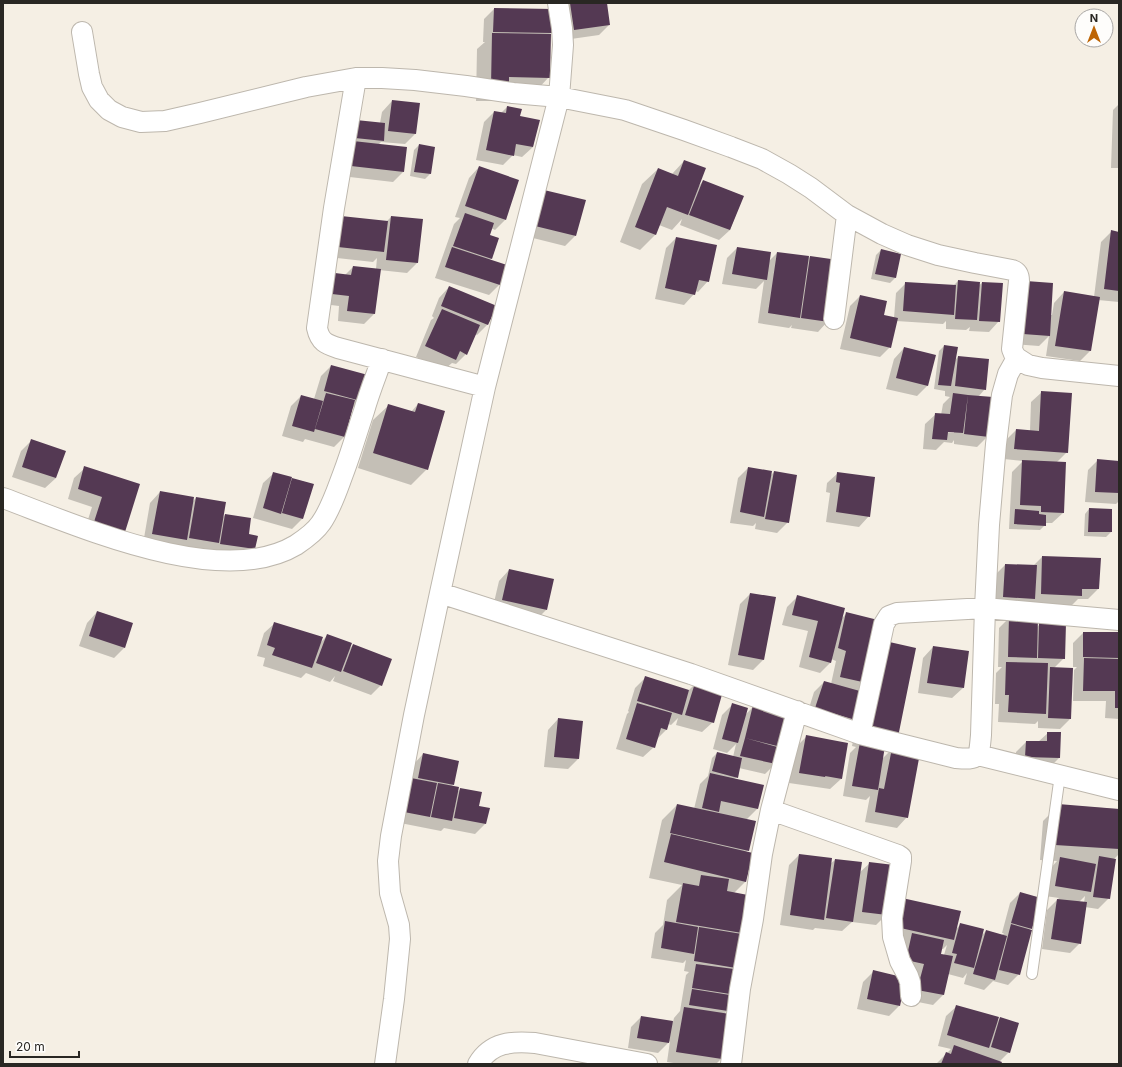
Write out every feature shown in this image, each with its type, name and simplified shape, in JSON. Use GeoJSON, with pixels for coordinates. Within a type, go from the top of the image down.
{"type":"FeatureCollection","features":[{"type":"Feature","properties":{"kind":"street"},"geometry":{"type":"LineString","coordinates":[[385,1064],[394,999],[400,938],[399,925],[390,893],[388,861],[391,836],[414,715],[485,387],[559,97],[563,44],[558,3]]}},
{"type":"Feature","properties":{"kind":"street"},"geometry":{"type":"LineString","coordinates":[[82,32],[92,87],[99,100],[109,110],[122,117],[141,122],[165,121],[306,87],[356,78],[416,80],[513,93],[559,97],[625,110],[691,132],[762,159],[811,188],[847,215],[882,234],[907,245],[938,255],[1017,272],[1019,281],[1012,349],[1017,358],[1028,365],[1042,368],[1119,376]]}},
{"type":"Feature","properties":{"kind":"street"},"geometry":{"type":"LineString","coordinates":[[356,78],[334,208],[317,328],[318,335],[328,344],[485,387]]}},
{"type":"Feature","properties":{"kind":"street"},"geometry":{"type":"LineString","coordinates":[[834,319],[847,215]]}},
{"type":"Feature","properties":{"kind":"street"},"geometry":{"type":"LineString","coordinates":[[440,593],[691,674],[860,734],[956,758],[970,760],[978,755],[981,735],[989,525],[996,444],[1002,394],[1008,374],[1017,358]]}},
{"type":"Feature","properties":{"kind":"street"},"geometry":{"type":"LineString","coordinates":[[3,498],[104,535],[180,556],[224,561],[243,560],[266,557],[288,550],[306,539],[321,524],[333,501],[382,359]]}},
{"type":"Feature","properties":{"kind":"street"},"geometry":{"type":"LineString","coordinates":[[860,734],[884,624],[889,616],[898,613],[985,608],[1119,620]]}},
{"type":"Feature","properties":{"kind":"street"},"geometry":{"type":"LineString","coordinates":[[731,1064],[740,989],[753,919],[762,854],[771,810],[797,711]]}},
{"type":"Feature","properties":{"kind":"street"},"geometry":{"type":"LineString","coordinates":[[978,755],[1119,790]]}},
{"type":"Feature","properties":{"kind":"street"},"geometry":{"type":"LineString","coordinates":[[771,810],[900,857],[901,860],[892,918],[893,937],[900,961],[910,982],[911,996]]}},
{"type":"Feature","properties":{"kind":"street"},"geometry":{"type":"LineString","coordinates":[[478,1064],[487,1053],[496,1047],[506,1043],[518,1042],[535,1043],[647,1064]]}},
{"type":"Feature","properties":{"kind":"lane"},"geometry":{"type":"LineString","coordinates":[[1032,974],[1060,775]]}},
{"type":"Feature","properties":{"kind":"building"},"geometry":{"type":"Polygon","coordinates":[[[570,3],[607,3],[610,25],[574,30],[570,3]]]}},
{"type":"Feature","properties":{"kind":"building"},"geometry":{"type":"Polygon","coordinates":[[[494,8],[553,9],[552,33],[493,32],[494,8]]]}},
{"type":"Feature","properties":{"kind":"building"},"geometry":{"type":"Polygon","coordinates":[[[492,33],[551,34],[550,78],[509,77],[509,86],[491,86],[492,33]]]}},
{"type":"Feature","properties":{"kind":"building"},"geometry":{"type":"Polygon","coordinates":[[[392,100],[420,103],[416,134],[388,131],[392,100]]]}},
{"type":"Feature","properties":{"kind":"building"},"geometry":{"type":"Polygon","coordinates":[[[507,106],[522,109],[520,116],[540,120],[533,147],[516,144],[514,156],[486,150],[494,111],[506,113],[507,106]]]}},
{"type":"Feature","properties":{"kind":"building"},"geometry":{"type":"Polygon","coordinates":[[[356,120],[385,123],[384,141],[355,138],[356,120]]]}},
{"type":"Feature","properties":{"kind":"building"},"geometry":{"type":"Polygon","coordinates":[[[353,141],[407,147],[404,172],[351,166],[353,141]]]}},
{"type":"Feature","properties":{"kind":"building"},"geometry":{"type":"Polygon","coordinates":[[[419,144],[435,147],[431,174],[414,172],[419,144]]]}},
{"type":"Feature","properties":{"kind":"building"},"geometry":{"type":"Polygon","coordinates":[[[684,160],[706,168],[688,215],[667,207],[656,235],[635,227],[658,168],[678,176],[684,160]]]}},
{"type":"Feature","properties":{"kind":"building"},"geometry":{"type":"Polygon","coordinates":[[[479,166],[519,180],[506,220],[465,206],[479,166]]]}},
{"type":"Feature","properties":{"kind":"building"},"geometry":{"type":"Polygon","coordinates":[[[703,180],[744,196],[730,230],[689,215],[703,180]]]}},
{"type":"Feature","properties":{"kind":"building"},"geometry":{"type":"Polygon","coordinates":[[[544,190],[586,200],[576,236],[535,226],[544,190]]]}},
{"type":"Feature","properties":{"kind":"building"},"geometry":{"type":"Polygon","coordinates":[[[465,213],[494,223],[490,235],[499,238],[492,259],[453,246],[465,213]]]}},
{"type":"Feature","properties":{"kind":"building"},"geometry":{"type":"Polygon","coordinates":[[[341,216],[388,221],[384,252],[338,247],[341,216]]]}},
{"type":"Feature","properties":{"kind":"building"},"geometry":{"type":"Polygon","coordinates":[[[391,216],[423,219],[418,263],[386,260],[391,216]]]}},
{"type":"Feature","properties":{"kind":"building"},"geometry":{"type":"Polygon","coordinates":[[[1111,230],[1119,232],[1119,291],[1104,289],[1111,230]]]}},
{"type":"Feature","properties":{"kind":"building"},"geometry":{"type":"Polygon","coordinates":[[[676,237],[717,245],[709,282],[699,280],[695,295],[665,288],[676,237]]]}},
{"type":"Feature","properties":{"kind":"building"},"geometry":{"type":"Polygon","coordinates":[[[452,247],[507,265],[500,285],[445,267],[452,247]]]}},
{"type":"Feature","properties":{"kind":"building"},"geometry":{"type":"Polygon","coordinates":[[[737,247],[771,252],[767,280],[732,274],[737,247]]]}},
{"type":"Feature","properties":{"kind":"building"},"geometry":{"type":"Polygon","coordinates":[[[881,249],[901,254],[896,278],[875,274],[881,249]]]}},
{"type":"Feature","properties":{"kind":"building"},"geometry":{"type":"Polygon","coordinates":[[[777,252],[809,256],[800,318],[768,313],[777,252]]]}},
{"type":"Feature","properties":{"kind":"building"},"geometry":{"type":"Polygon","coordinates":[[[810,256],[838,260],[829,322],[801,318],[810,256]]]}},
{"type":"Feature","properties":{"kind":"building"},"geometry":{"type":"Polygon","coordinates":[[[353,266],[381,269],[375,314],[347,311],[349,296],[332,294],[335,273],[351,275],[353,266]]]}},
{"type":"Feature","properties":{"kind":"building"},"geometry":{"type":"Polygon","coordinates":[[[958,280],[980,282],[977,320],[955,319],[958,280]]]}},
{"type":"Feature","properties":{"kind":"building"},"geometry":{"type":"Polygon","coordinates":[[[1026,281],[1053,283],[1050,336],[1023,334],[1026,281]]]}},
{"type":"Feature","properties":{"kind":"building"},"geometry":{"type":"Polygon","coordinates":[[[905,282],[956,285],[954,315],[903,311],[905,282]]]}},
{"type":"Feature","properties":{"kind":"building"},"geometry":{"type":"Polygon","coordinates":[[[982,282],[1003,283],[1000,322],[979,321],[982,282]]]}},
{"type":"Feature","properties":{"kind":"building"},"geometry":{"type":"Polygon","coordinates":[[[449,286],[497,306],[488,325],[441,306],[449,286]]]}},
{"type":"Feature","properties":{"kind":"building"},"geometry":{"type":"Polygon","coordinates":[[[1064,291],[1100,297],[1091,351],[1055,346],[1064,291]]]}},
{"type":"Feature","properties":{"kind":"building"},"geometry":{"type":"Polygon","coordinates":[[[860,295],[887,301],[884,315],[898,318],[891,348],[850,338],[860,295]]]}},
{"type":"Feature","properties":{"kind":"building"},"geometry":{"type":"Polygon","coordinates":[[[442,309],[480,325],[467,355],[460,351],[456,360],[425,346],[442,309]]]}},
{"type":"Feature","properties":{"kind":"building"},"geometry":{"type":"Polygon","coordinates":[[[944,345],[958,347],[951,386],[938,385],[944,345]]]}},
{"type":"Feature","properties":{"kind":"building"},"geometry":{"type":"Polygon","coordinates":[[[904,347],[936,355],[928,386],[896,378],[904,347]]]}},
{"type":"Feature","properties":{"kind":"building"},"geometry":{"type":"Polygon","coordinates":[[[958,356],[989,359],[986,390],[955,386],[958,356]]]}},
{"type":"Feature","properties":{"kind":"building"},"geometry":{"type":"Polygon","coordinates":[[[331,365],[368,375],[361,401],[324,391],[331,365]]]}},
{"type":"Feature","properties":{"kind":"building"},"geometry":{"type":"Polygon","coordinates":[[[1041,391],[1072,393],[1068,453],[1014,449],[1016,429],[1039,431],[1041,391]]]}},
{"type":"Feature","properties":{"kind":"building"},"geometry":{"type":"Polygon","coordinates":[[[326,393],[355,400],[345,437],[315,429],[326,393]]]}},
{"type":"Feature","properties":{"kind":"building"},"geometry":{"type":"Polygon","coordinates":[[[953,393],[968,395],[963,433],[948,432],[947,440],[932,439],[935,413],[950,414],[953,393]]]}},
{"type":"Feature","properties":{"kind":"building"},"geometry":{"type":"Polygon","coordinates":[[[301,395],[323,401],[314,432],[292,426],[301,395]]]}},
{"type":"Feature","properties":{"kind":"building"},"geometry":{"type":"Polygon","coordinates":[[[968,395],[993,397],[989,437],[964,434],[968,395]]]}},
{"type":"Feature","properties":{"kind":"building"},"geometry":{"type":"Polygon","coordinates":[[[418,403],[445,411],[428,470],[373,453],[388,404],[415,412],[418,403]]]}},
{"type":"Feature","properties":{"kind":"building"},"geometry":{"type":"Polygon","coordinates":[[[31,439],[66,451],[56,478],[22,467],[31,439]]]}},
{"type":"Feature","properties":{"kind":"building"},"geometry":{"type":"Polygon","coordinates":[[[1097,459],[1119,461],[1119,493],[1095,492],[1097,459]]]}},
{"type":"Feature","properties":{"kind":"building"},"geometry":{"type":"Polygon","coordinates":[[[1022,460],[1066,462],[1064,513],[1041,512],[1041,506],[1020,505],[1022,460]]]}},
{"type":"Feature","properties":{"kind":"building"},"geometry":{"type":"Polygon","coordinates":[[[84,466],[140,484],[125,532],[94,522],[102,497],[78,489],[84,466]]]}},
{"type":"Feature","properties":{"kind":"building"},"geometry":{"type":"Polygon","coordinates":[[[748,467],[772,471],[764,517],[740,512],[748,467]]]}},
{"type":"Feature","properties":{"kind":"building"},"geometry":{"type":"Polygon","coordinates":[[[774,471],[797,475],[789,523],[765,519],[774,471]]]}},
{"type":"Feature","properties":{"kind":"building"},"geometry":{"type":"Polygon","coordinates":[[[273,472],[292,477],[281,514],[263,508],[273,472]]]}},
{"type":"Feature","properties":{"kind":"building"},"geometry":{"type":"Polygon","coordinates":[[[837,472],[875,477],[870,517],[836,512],[840,483],[836,482],[837,472]]]}},
{"type":"Feature","properties":{"kind":"building"},"geometry":{"type":"Polygon","coordinates":[[[292,478],[314,484],[303,519],[282,513],[292,478]]]}},
{"type":"Feature","properties":{"kind":"building"},"geometry":{"type":"Polygon","coordinates":[[[160,491],[194,497],[187,540],[152,534],[160,491]]]}},
{"type":"Feature","properties":{"kind":"building"},"geometry":{"type":"Polygon","coordinates":[[[196,497],[226,502],[219,543],[189,538],[196,497]]]}},
{"type":"Feature","properties":{"kind":"building"},"geometry":{"type":"Polygon","coordinates":[[[1089,508],[1112,509],[1112,532],[1088,532],[1089,508]]]}},
{"type":"Feature","properties":{"kind":"building"},"geometry":{"type":"Polygon","coordinates":[[[1015,509],[1039,511],[1039,514],[1046,515],[1046,526],[1014,524],[1015,509]]]}},
{"type":"Feature","properties":{"kind":"building"},"geometry":{"type":"Polygon","coordinates":[[[225,514],[251,518],[249,534],[258,536],[255,549],[220,544],[225,514]]]}},
{"type":"Feature","properties":{"kind":"building"},"geometry":{"type":"Polygon","coordinates":[[[1042,556],[1101,558],[1099,589],[1082,589],[1082,596],[1041,594],[1042,556]]]}},
{"type":"Feature","properties":{"kind":"building"},"geometry":{"type":"Polygon","coordinates":[[[1005,564],[1037,565],[1035,599],[1003,597],[1005,564]]]}},
{"type":"Feature","properties":{"kind":"building"},"geometry":{"type":"Polygon","coordinates":[[[509,569],[554,579],[547,610],[502,600],[509,569]]]}},
{"type":"Feature","properties":{"kind":"building"},"geometry":{"type":"Polygon","coordinates":[[[750,593],[776,597],[764,660],[738,655],[750,593]]]}},
{"type":"Feature","properties":{"kind":"building"},"geometry":{"type":"Polygon","coordinates":[[[797,595],[845,608],[831,663],[809,657],[818,621],[792,615],[797,595]]]}},
{"type":"Feature","properties":{"kind":"building"},"geometry":{"type":"Polygon","coordinates":[[[97,611],[133,623],[125,648],[89,636],[97,611]]]}},
{"type":"Feature","properties":{"kind":"building"},"geometry":{"type":"Polygon","coordinates":[[[846,612],[882,621],[867,683],[840,677],[846,651],[838,648],[846,612]]]}},
{"type":"Feature","properties":{"kind":"building"},"geometry":{"type":"Polygon","coordinates":[[[1009,616],[1038,617],[1037,658],[1008,657],[1009,616]]]}},
{"type":"Feature","properties":{"kind":"building"},"geometry":{"type":"Polygon","coordinates":[[[274,622],[323,637],[312,668],[272,655],[275,648],[267,645],[274,622]]]}},
{"type":"Feature","properties":{"kind":"building"},"geometry":{"type":"Polygon","coordinates":[[[1039,623],[1066,623],[1065,659],[1038,658],[1039,623]]]}},
{"type":"Feature","properties":{"kind":"building"},"geometry":{"type":"Polygon","coordinates":[[[1083,632],[1119,632],[1119,658],[1083,657],[1083,632]]]}},
{"type":"Feature","properties":{"kind":"building"},"geometry":{"type":"Polygon","coordinates":[[[327,634],[352,643],[341,672],[316,663],[327,634]]]}},
{"type":"Feature","properties":{"kind":"building"},"geometry":{"type":"Polygon","coordinates":[[[885,641],[916,648],[898,737],[867,731],[885,641]]]}},
{"type":"Feature","properties":{"kind":"building"},"geometry":{"type":"Polygon","coordinates":[[[353,644],[392,659],[382,686],[343,671],[353,644]]]}},
{"type":"Feature","properties":{"kind":"building"},"geometry":{"type":"Polygon","coordinates":[[[933,646],[969,651],[964,688],[927,683],[933,646]]]}},
{"type":"Feature","properties":{"kind":"building"},"geometry":{"type":"Polygon","coordinates":[[[1084,658],[1119,659],[1119,708],[1115,708],[1115,691],[1083,691],[1084,658]]]}},
{"type":"Feature","properties":{"kind":"building"},"geometry":{"type":"Polygon","coordinates":[[[1006,662],[1048,663],[1046,714],[1008,712],[1009,695],[1005,695],[1006,662]]]}},
{"type":"Feature","properties":{"kind":"building"},"geometry":{"type":"Polygon","coordinates":[[[1050,667],[1073,668],[1071,719],[1048,718],[1050,667]]]}},
{"type":"Feature","properties":{"kind":"building"},"geometry":{"type":"Polygon","coordinates":[[[645,676],[689,690],[682,715],[637,701],[645,676]]]}},
{"type":"Feature","properties":{"kind":"building"},"geometry":{"type":"Polygon","coordinates":[[[824,681],[867,693],[859,721],[815,708],[824,681]]]}},
{"type":"Feature","properties":{"kind":"building"},"geometry":{"type":"Polygon","coordinates":[[[695,683],[723,691],[714,723],[685,715],[695,683]]]}},
{"type":"Feature","properties":{"kind":"building"},"geometry":{"type":"Polygon","coordinates":[[[637,703],[672,713],[667,730],[661,728],[655,748],[626,739],[637,703]]]}},
{"type":"Feature","properties":{"kind":"building"},"geometry":{"type":"Polygon","coordinates":[[[732,703],[748,708],[738,743],[722,739],[732,703]]]}},
{"type":"Feature","properties":{"kind":"building"},"geometry":{"type":"Polygon","coordinates":[[[753,705],[789,714],[781,747],[745,738],[753,705]]]}},
{"type":"Feature","properties":{"kind":"building"},"geometry":{"type":"Polygon","coordinates":[[[558,718],[583,721],[579,759],[554,757],[558,718]]]}},
{"type":"Feature","properties":{"kind":"building"},"geometry":{"type":"Polygon","coordinates":[[[1047,732],[1061,732],[1060,758],[1025,757],[1026,741],[1047,741],[1047,732]]]}},
{"type":"Feature","properties":{"kind":"building"},"geometry":{"type":"Polygon","coordinates":[[[806,735],[832,740],[825,777],[799,773],[806,735]]]}},
{"type":"Feature","properties":{"kind":"building"},"geometry":{"type":"Polygon","coordinates":[[[745,738],[781,748],[776,764],[740,756],[745,738]]]}},
{"type":"Feature","properties":{"kind":"building"},"geometry":{"type":"Polygon","coordinates":[[[832,740],[848,743],[842,779],[825,776],[832,740]]]}},
{"type":"Feature","properties":{"kind":"building"},"geometry":{"type":"Polygon","coordinates":[[[860,742],[885,746],[878,790],[852,786],[860,742]]]}},
{"type":"Feature","properties":{"kind":"building"},"geometry":{"type":"Polygon","coordinates":[[[892,748],[920,753],[908,818],[875,812],[879,788],[884,789],[892,748]]]}},
{"type":"Feature","properties":{"kind":"building"},"geometry":{"type":"Polygon","coordinates":[[[717,752],[742,758],[738,778],[712,771],[717,752]]]}},
{"type":"Feature","properties":{"kind":"building"},"geometry":{"type":"Polygon","coordinates":[[[423,753],[459,761],[454,785],[418,778],[423,753]]]}},
{"type":"Feature","properties":{"kind":"building"},"geometry":{"type":"Polygon","coordinates":[[[710,773],[764,785],[758,809],[721,801],[719,812],[702,808],[710,773]]]}},
{"type":"Feature","properties":{"kind":"building"},"geometry":{"type":"Polygon","coordinates":[[[411,778],[437,783],[430,817],[404,812],[411,778]]]}},
{"type":"Feature","properties":{"kind":"building"},"geometry":{"type":"Polygon","coordinates":[[[438,783],[459,787],[452,821],[431,817],[438,783]]]}},
{"type":"Feature","properties":{"kind":"building"},"geometry":{"type":"Polygon","coordinates":[[[460,788],[482,792],[479,806],[490,808],[486,824],[454,818],[460,788]]]}},
{"type":"Feature","properties":{"kind":"building"},"geometry":{"type":"Polygon","coordinates":[[[677,804],[756,821],[749,851],[670,833],[677,804]]]}},
{"type":"Feature","properties":{"kind":"building"},"geometry":{"type":"Polygon","coordinates":[[[1058,804],[1119,809],[1119,849],[1055,845],[1058,804]]]}},
{"type":"Feature","properties":{"kind":"building"},"geometry":{"type":"Polygon","coordinates":[[[671,834],[753,853],[746,882],[664,862],[671,834]]]}},
{"type":"Feature","properties":{"kind":"building"},"geometry":{"type":"Polygon","coordinates":[[[799,854],[832,858],[824,920],[790,915],[799,854]]]}},
{"type":"Feature","properties":{"kind":"building"},"geometry":{"type":"Polygon","coordinates":[[[1099,856],[1116,859],[1110,899],[1093,897],[1099,856]]]}},
{"type":"Feature","properties":{"kind":"building"},"geometry":{"type":"Polygon","coordinates":[[[1060,857],[1096,864],[1091,892],[1055,886],[1060,857]]]}},
{"type":"Feature","properties":{"kind":"building"},"geometry":{"type":"Polygon","coordinates":[[[835,859],[862,862],[853,922],[826,918],[835,859]]]}},
{"type":"Feature","properties":{"kind":"building"},"geometry":{"type":"Polygon","coordinates":[[[869,862],[894,865],[887,915],[862,912],[869,862]]]}},
{"type":"Feature","properties":{"kind":"building"},"geometry":{"type":"Polygon","coordinates":[[[701,875],[729,879],[727,891],[748,895],[742,933],[676,922],[683,883],[699,886],[701,875]]]}},
{"type":"Feature","properties":{"kind":"building"},"geometry":{"type":"Polygon","coordinates":[[[1020,892],[1041,898],[1032,929],[1011,923],[1020,892]]]}},
{"type":"Feature","properties":{"kind":"building"},"geometry":{"type":"Polygon","coordinates":[[[902,898],[961,911],[954,940],[896,927],[902,898]]]}},
{"type":"Feature","properties":{"kind":"building"},"geometry":{"type":"Polygon","coordinates":[[[1057,899],[1087,902],[1081,944],[1051,939],[1057,899]]]}},
{"type":"Feature","properties":{"kind":"building"},"geometry":{"type":"Polygon","coordinates":[[[665,921],[698,927],[694,954],[661,948],[665,921]]]}},
{"type":"Feature","properties":{"kind":"building"},"geometry":{"type":"Polygon","coordinates":[[[960,923],[984,929],[974,968],[954,963],[957,954],[952,953],[960,923]]]}},
{"type":"Feature","properties":{"kind":"building"},"geometry":{"type":"Polygon","coordinates":[[[1011,924],[1032,930],[1020,975],[999,970],[1011,924]]]}},
{"type":"Feature","properties":{"kind":"building"},"geometry":{"type":"Polygon","coordinates":[[[699,927],[742,934],[736,968],[694,961],[699,927]]]}},
{"type":"Feature","properties":{"kind":"building"},"geometry":{"type":"Polygon","coordinates":[[[986,930],[1007,936],[995,980],[973,974],[986,930]]]}},
{"type":"Feature","properties":{"kind":"building"},"geometry":{"type":"Polygon","coordinates":[[[912,933],[944,940],[941,954],[953,956],[944,995],[917,990],[924,964],[906,960],[912,933]]]}},
{"type":"Feature","properties":{"kind":"building"},"geometry":{"type":"Polygon","coordinates":[[[696,964],[734,969],[730,994],[692,988],[696,964]]]}},
{"type":"Feature","properties":{"kind":"building"},"geometry":{"type":"Polygon","coordinates":[[[873,970],[906,978],[900,1006],[867,999],[873,970]]]}},
{"type":"Feature","properties":{"kind":"building"},"geometry":{"type":"Polygon","coordinates":[[[692,989],[730,995],[728,1011],[689,1005],[692,989]]]}},
{"type":"Feature","properties":{"kind":"building"},"geometry":{"type":"Polygon","coordinates":[[[956,1005],[999,1017],[989,1048],[947,1035],[956,1005]]]}},
{"type":"Feature","properties":{"kind":"building"},"geometry":{"type":"Polygon","coordinates":[[[684,1007],[730,1014],[722,1059],[676,1052],[684,1007]]]}},
{"type":"Feature","properties":{"kind":"building"},"geometry":{"type":"Polygon","coordinates":[[[641,1016],[673,1021],[669,1043],[637,1038],[641,1016]]]}},
{"type":"Feature","properties":{"kind":"building"},"geometry":{"type":"Polygon","coordinates":[[[1000,1017],[1019,1023],[1010,1053],[991,1047],[1000,1017]]]}},
{"type":"Feature","properties":{"kind":"building"},"geometry":{"type":"Polygon","coordinates":[[[954,1045],[1002,1062],[1001,1064],[941,1064],[946,1052],[951,1054],[954,1045]]]}}]}
